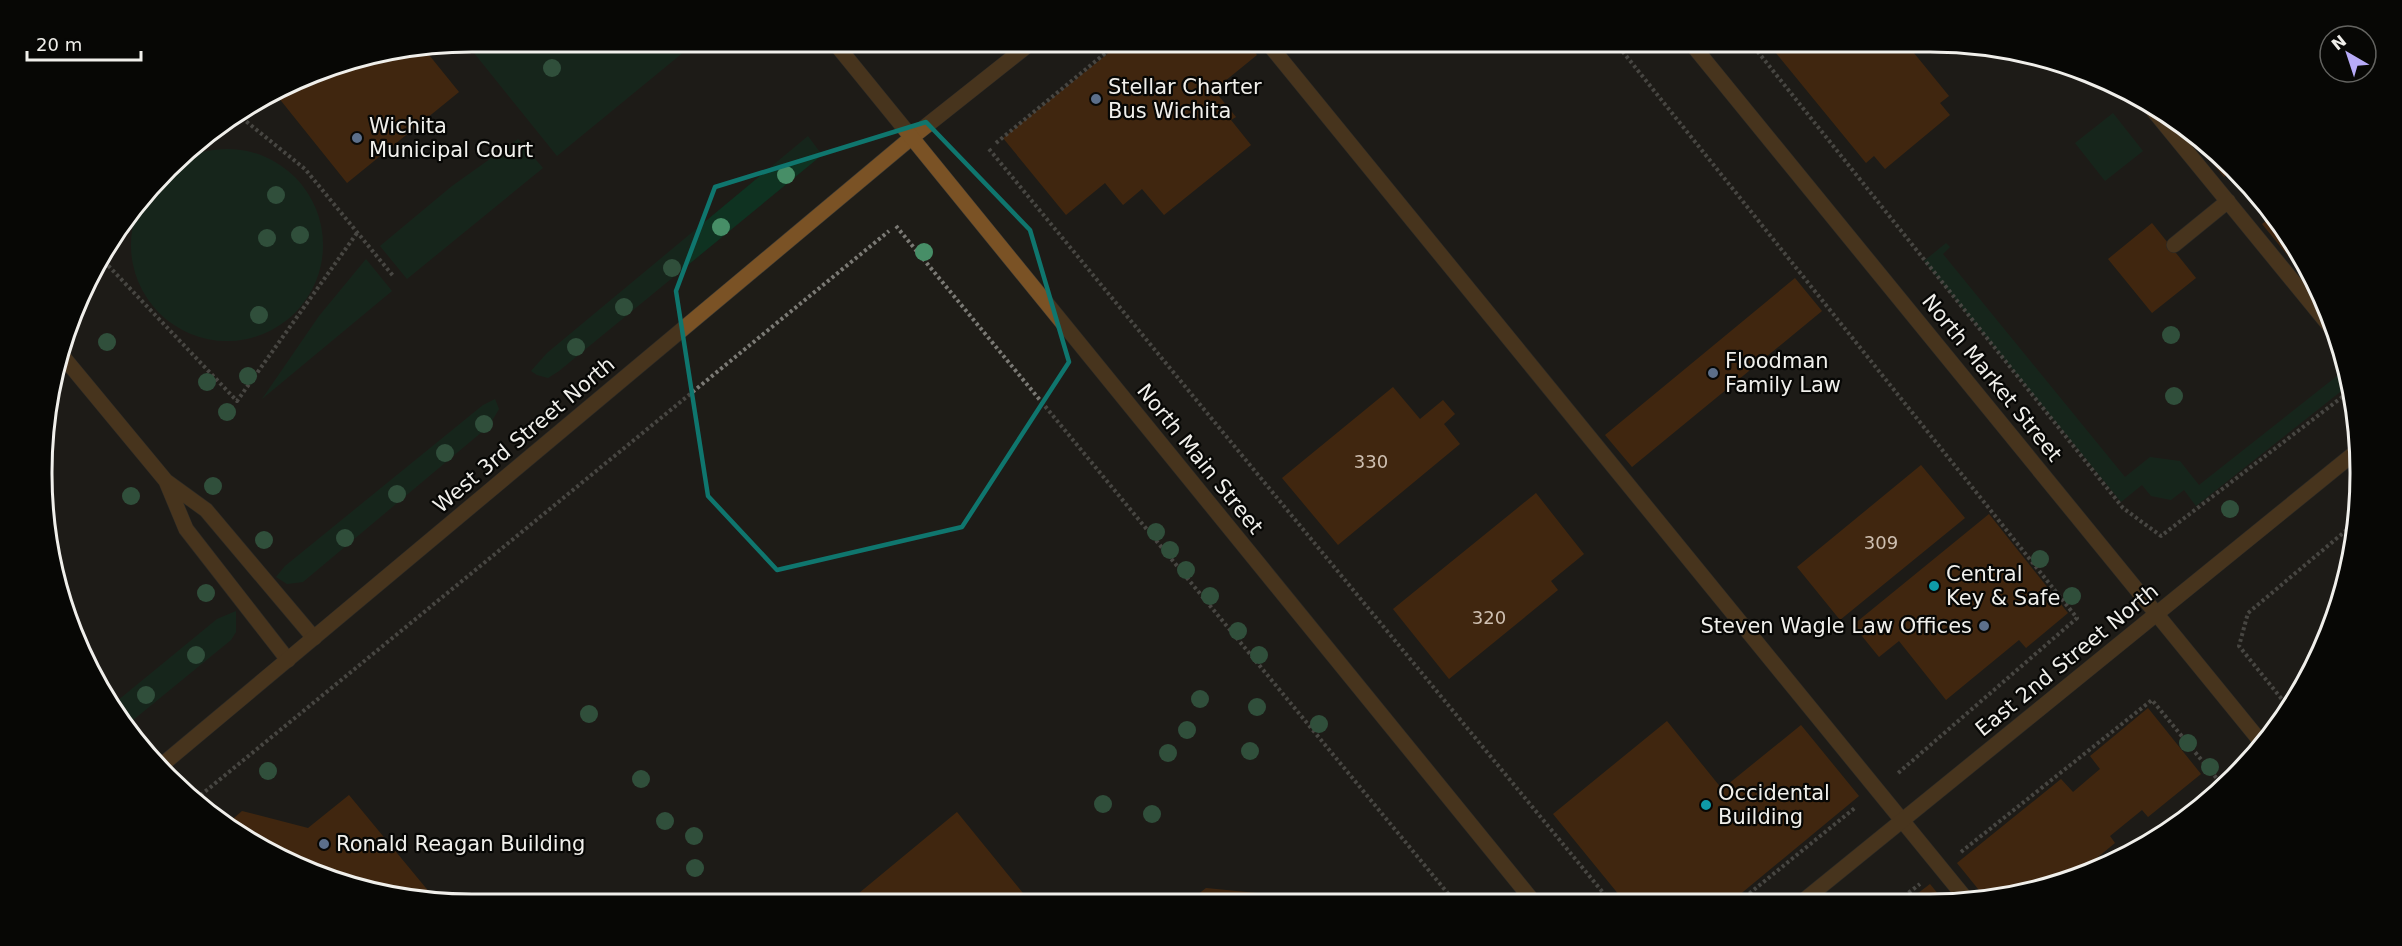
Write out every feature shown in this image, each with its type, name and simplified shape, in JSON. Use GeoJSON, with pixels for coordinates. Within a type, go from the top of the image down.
{"type":"FeatureCollection","features":[{"type":"Feature","properties":{"kind":"street","name":"North Main Street"},"geometry":{"type":"LineString","coordinates":[[842,52],[1527,894]]}},
{"type":"Feature","properties":{"kind":"street","name":"West 3rd Street North"},"geometry":{"type":"LineString","coordinates":[[167,761],[911,138],[1019,52]]}},
{"type":"Feature","properties":{"kind":"street"},"geometry":{"type":"LineString","coordinates":[[1275,52],[1961,893]]}},
{"type":"Feature","properties":{"kind":"street","name":"North Market Street"},"geometry":{"type":"LineString","coordinates":[[1698,52],[2257,737]]}},
{"type":"Feature","properties":{"kind":"street"},"geometry":{"type":"LineString","coordinates":[[2165,124],[2315,307]]}},
{"type":"Feature","properties":{"kind":"street"},"geometry":{"type":"LineString","coordinates":[[2174,245],[2228,201]]}},
{"type":"Feature","properties":{"kind":"street"},"geometry":{"type":"LineString","coordinates":[[68,362],[166,481],[206,510],[314,638]]}},
{"type":"Feature","properties":{"kind":"street","name":"East 2nd Street North"},"geometry":{"type":"LineString","coordinates":[[1812,894],[2349,457]]}},
{"type":"Feature","properties":{"kind":"street"},"geometry":{"type":"LineString","coordinates":[[166,481],[186,529],[288,660]]}},
{"type":"Feature","properties":{"kind":"path"},"geometry":{"type":"LineString","coordinates":[[996,143],[1107,52]]}},
{"type":"Feature","properties":{"kind":"path"},"geometry":{"type":"LineString","coordinates":[[1623,52],[2077,618],[1877,790],[1749,894]]}},
{"type":"Feature","properties":{"kind":"path"},"geometry":{"type":"LineString","coordinates":[[1758,52],[2123,508],[2161,536],[2342,397]]}},
{"type":"Feature","properties":{"kind":"path"},"geometry":{"type":"LineString","coordinates":[[244,120],[305,169],[394,277]]}},
{"type":"Feature","properties":{"kind":"path"},"geometry":{"type":"LineString","coordinates":[[989,149],[1604,894]]}},
{"type":"Feature","properties":{"kind":"path"},"geometry":{"type":"LineString","coordinates":[[896,226],[1448,894]]}},
{"type":"Feature","properties":{"kind":"path"},"geometry":{"type":"LineString","coordinates":[[203,795],[889,231]]}},
{"type":"Feature","properties":{"kind":"path"},"geometry":{"type":"LineString","coordinates":[[108,265],[237,401],[357,233]]}},
{"type":"Feature","properties":{"kind":"path"},"geometry":{"type":"LineString","coordinates":[[2283,700],[2239,646],[2248,613],[2345,531]]}},
{"type":"Feature","properties":{"kind":"path"},"geometry":{"type":"LineString","coordinates":[[1907,894],[2152,700],[2217,779]]}},
{"type":"Feature","properties":{"kind":"highlighted area"},"geometry":{"type":"Polygon","coordinates":[[[926,122],[1030,230],[1069,362],[962,527],[777,570],[708,496],[676,291],[715,187],[926,122]]]}},
{"type":"Feature","properties":{"kind":"green space"},"geometry":{"type":"Polygon","coordinates":[[[473,52],[684,52],[557,156],[473,52]]]}},
{"type":"Feature","properties":{"kind":"green space"},"geometry":{"type":"Polygon","coordinates":[[[2113,113],[2143,151],[2105,181],[2075,143],[2113,113]]]}},
{"type":"Feature","properties":{"kind":"green space"},"geometry":{"type":"Polygon","coordinates":[[[808,136],[822,155],[559,371],[548,378],[531,371],[547,353],[808,136]]]}},
{"type":"Feature","properties":{"kind":"green space"},"geometry":{"type":"Polygon","coordinates":[[[518,139],[543,168],[407,279],[380,246],[452,186],[518,139]]]}},
{"type":"Feature","properties":{"kind":"green space"},"geometry":{"type":"Polygon","coordinates":[[[218,149],[236,149],[255,153],[272,160],[288,171],[312,200],[323,236],[323,254],[319,273],[312,290],[301,306],[272,330],[236,341],[218,341],[199,337],[182,330],[166,319],[142,290],[131,254],[133,226],[139,217],[196,157],[201,152],[218,149]]]}},
{"type":"Feature","properties":{"kind":"green space"},"geometry":{"type":"Polygon","coordinates":[[[1946,243],[1950,247],[1943,254],[2125,477],[2150,457],[2180,461],[2199,485],[2338,376],[2341,391],[2196,506],[2184,490],[2171,500],[2151,496],[2142,485],[2121,502],[1924,261],[1946,243]]]}},
{"type":"Feature","properties":{"kind":"green space"},"geometry":{"type":"Polygon","coordinates":[[[366,259],[392,291],[262,399],[319,316],[366,259]]]}},
{"type":"Feature","properties":{"kind":"green space"},"geometry":{"type":"Polygon","coordinates":[[[495,399],[499,409],[489,426],[303,582],[287,584],[276,577],[285,566],[483,405],[495,399]]]}},
{"type":"Feature","properties":{"kind":"green space"},"geometry":{"type":"Polygon","coordinates":[[[236,611],[236,632],[231,640],[133,720],[119,700],[217,619],[236,611]]]}},
{"type":"Feature","properties":{"kind":"building"},"geometry":{"type":"Polygon","coordinates":[[[1110,52],[1255,52],[1257,55],[1214,90],[1236,117],[1231,120],[1251,145],[1164,215],[1142,189],[1123,205],[1105,183],[1066,215],[1003,138],[1110,52]]]}},
{"type":"Feature","properties":{"kind":"building"},"geometry":{"type":"Polygon","coordinates":[[[1775,52],[1913,52],[1949,96],[1940,103],[1950,115],[1885,169],[1874,156],[1866,163],[1775,52]]]}},
{"type":"Feature","properties":{"kind":"building","name":"Wichita Municipal Court"},"geometry":{"type":"Polygon","coordinates":[[[429,55],[459,92],[347,183],[280,100],[312,85],[364,67],[429,55]]]}},
{"type":"Feature","properties":{"kind":"building"},"geometry":{"type":"Polygon","coordinates":[[[2266,221],[2291,259],[2262,224],[2266,221]]]}},
{"type":"Feature","properties":{"kind":"building"},"geometry":{"type":"Polygon","coordinates":[[[2152,223],[2196,278],[2152,313],[2108,259],[2152,223]]]}},
{"type":"Feature","properties":{"kind":"building","name":"Floodman Family Law"},"geometry":{"type":"Polygon","coordinates":[[[1795,278],[1822,311],[1632,467],[1605,435],[1795,278]]]}},
{"type":"Feature","properties":{"kind":"building"},"geometry":{"type":"Polygon","coordinates":[[[1393,387],[1420,419],[1443,400],[1455,414],[1444,424],[1460,444],[1338,545],[1282,478],[1393,387]]]}},
{"type":"Feature","properties":{"kind":"building"},"geometry":{"type":"Polygon","coordinates":[[[1921,465],[1965,518],[1840,620],[1797,567],[1921,465]]]}},
{"type":"Feature","properties":{"kind":"building"},"geometry":{"type":"Polygon","coordinates":[[[1536,493],[1584,554],[1551,581],[1558,590],[1449,679],[1393,609],[1536,493]]]}},
{"type":"Feature","properties":{"kind":"building","name":"Steven Wagle Law Offices"},"geometry":{"type":"Polygon","coordinates":[[[1989,514],[2068,613],[2026,648],[2019,640],[1946,700],[1899,641],[1879,657],[1853,625],[1989,514]]]}},
{"type":"Feature","properties":{"kind":"building"},"geometry":{"type":"Polygon","coordinates":[[[2148,708],[2201,774],[2148,817],[2142,810],[2110,836],[2115,843],[2097,858],[2038,879],[1979,891],[1957,863],[2061,779],[2073,792],[2100,769],[2090,756],[2148,708]]]}},
{"type":"Feature","properties":{"kind":"building","name":"Occidental Building"},"geometry":{"type":"Polygon","coordinates":[[[1667,721],[1722,789],[1801,725],[1859,796],[1740,894],[1618,894],[1553,814],[1667,721]]]}},
{"type":"Feature","properties":{"kind":"building","name":"Ronald Reagan Building"},"geometry":{"type":"Polygon","coordinates":[[[349,795],[429,891],[364,879],[338,871],[287,850],[233,819],[242,811],[308,828],[349,795]]]}},
{"type":"Feature","properties":{"kind":"building"},"geometry":{"type":"Polygon","coordinates":[[[957,812],[1024,894],[858,894],[957,812]]]}},
{"type":"Feature","properties":{"kind":"building"},"geometry":{"type":"Polygon","coordinates":[[[1930,884],[1938,894],[1929,894],[1917,894],[1930,884]]]}},
{"type":"Feature","properties":{"kind":"building"},"geometry":{"type":"Polygon","coordinates":[[[1206,888],[1268,894],[1198,894],[1206,888]]]}},
{"type":"Feature","properties":{"kind":"place","name":"Stellar Charter Bus Wichita"},"geometry":{"type":"Point","coordinates":[1096,99]}},
{"type":"Feature","properties":{"kind":"place","name":"Wichita Municipal Court"},"geometry":{"type":"Point","coordinates":[357,138]}},
{"type":"Feature","properties":{"kind":"place","name":"Floodman Family Law"},"geometry":{"type":"Point","coordinates":[1713,373]}},
{"type":"Feature","properties":{"kind":"place","name":"Central Key & Safe"},"geometry":{"type":"Point","coordinates":[1934,586]}},
{"type":"Feature","properties":{"kind":"place","name":"Steven Wagle Law Offices"},"geometry":{"type":"Point","coordinates":[1984,626]}},
{"type":"Feature","properties":{"kind":"place","name":"Occidental Building"},"geometry":{"type":"Point","coordinates":[1706,805]}},
{"type":"Feature","properties":{"kind":"place","name":"Ronald Reagan Building"},"geometry":{"type":"Point","coordinates":[324,844]}}]}
